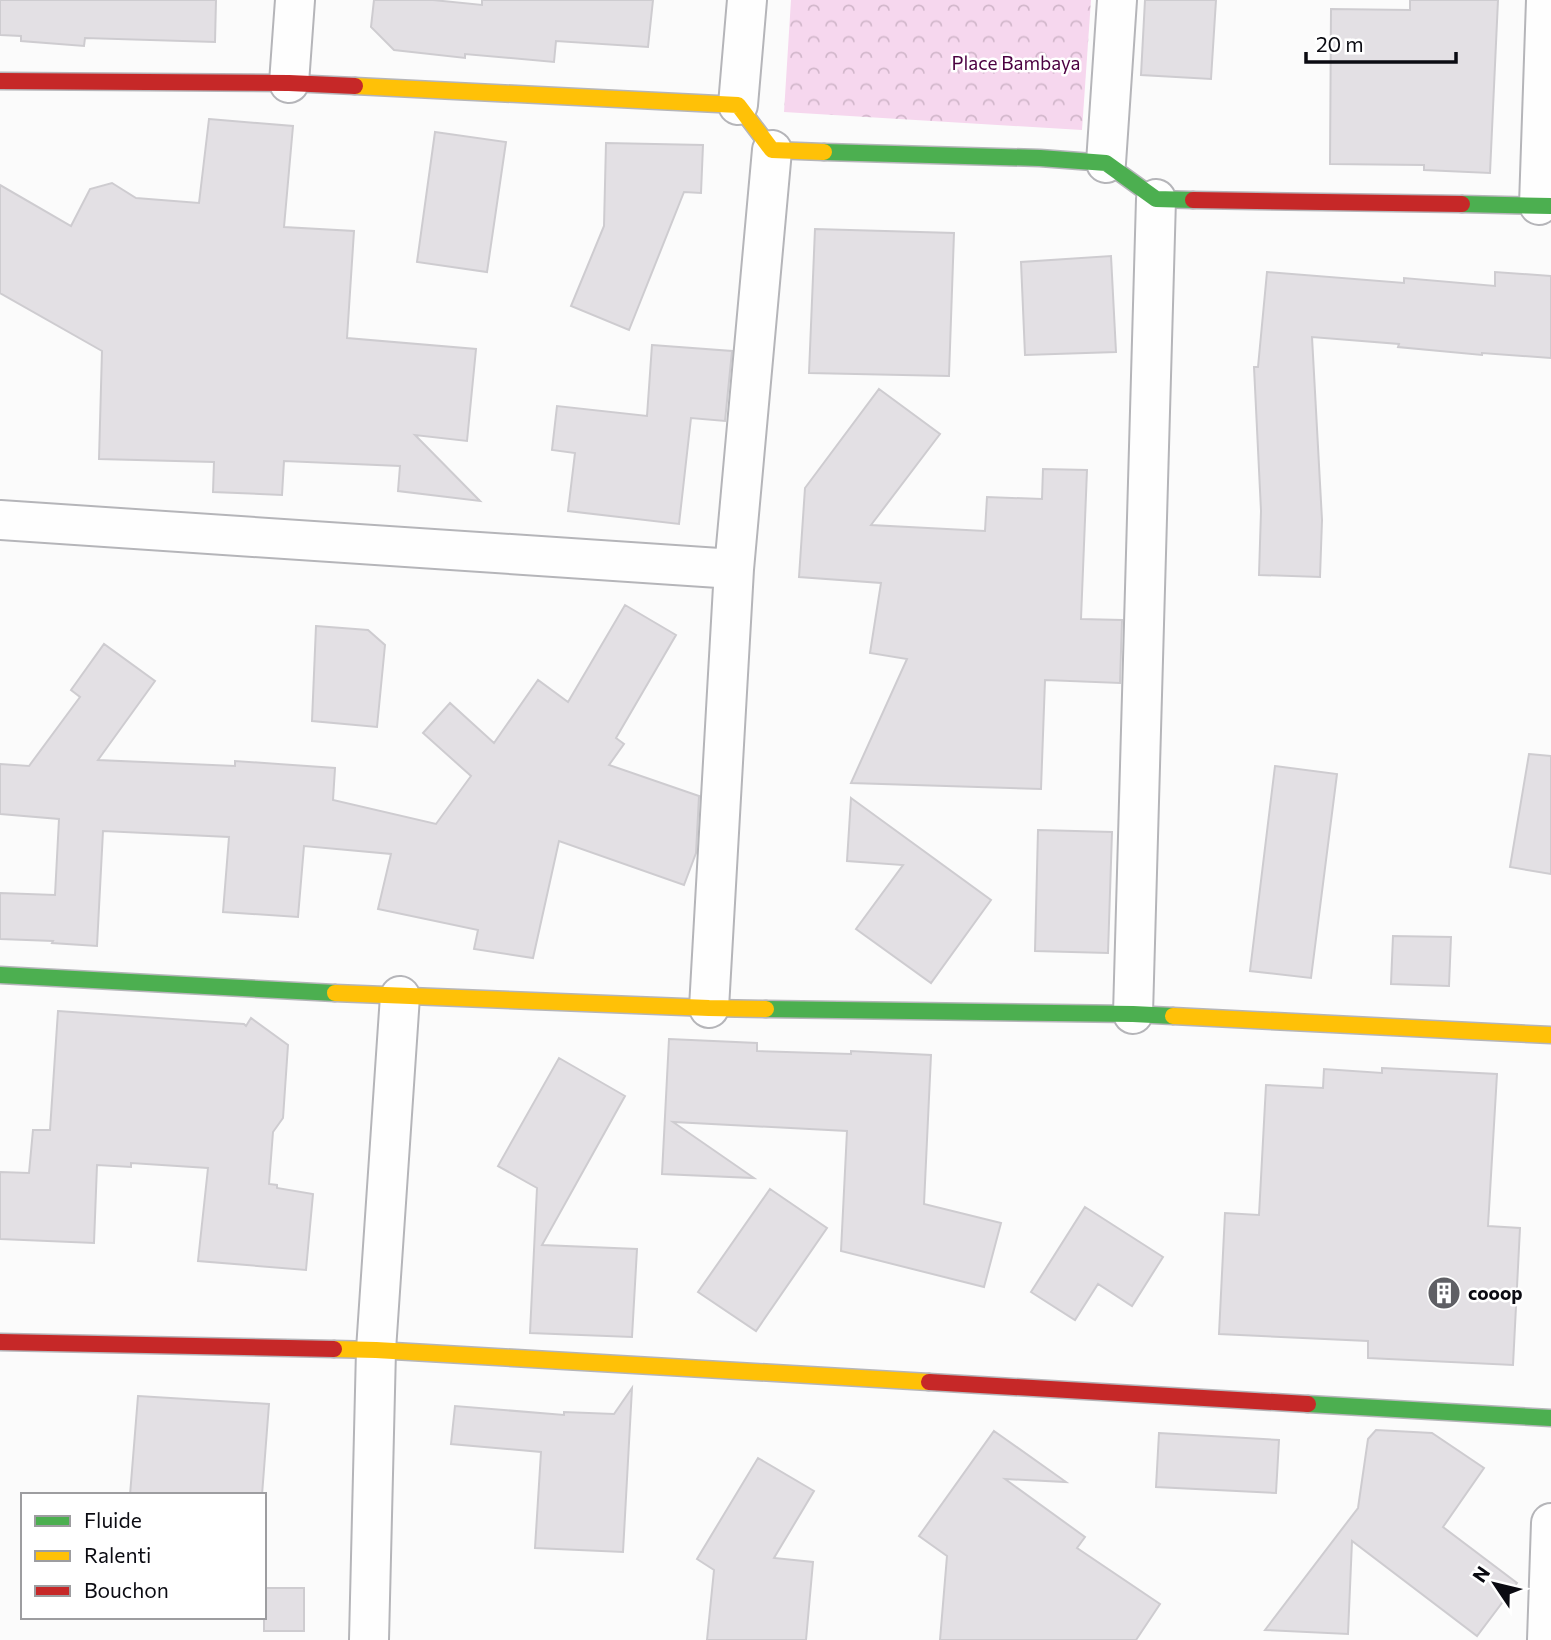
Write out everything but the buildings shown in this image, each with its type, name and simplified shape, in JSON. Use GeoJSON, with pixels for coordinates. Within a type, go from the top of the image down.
{"type":"FeatureCollection","features":[{"type":"Feature","properties":{"kind":"street"},"geometry":{"type":"LineString","coordinates":[[289,83],[295,0]]}},
{"type":"Feature","properties":{"kind":"street"},"geometry":{"type":"LineString","coordinates":[[709,1008],[734,569],[772,150],[738,105],[747,0]]}},
{"type":"Feature","properties":{"kind":"street"},"geometry":{"type":"LineString","coordinates":[[1106,163],[1116,0]]}},
{"type":"Feature","properties":{"kind":"street"},"geometry":{"type":"LineString","coordinates":[[772,150],[1040,158],[1106,163],[1156,199],[1545,206],[1546,0]]}},
{"type":"Feature","properties":{"kind":"street"},"geometry":{"type":"LineString","coordinates":[[0,81],[289,83],[738,105]]}},
{"type":"Feature","properties":{"kind":"street"},"geometry":{"type":"LineString","coordinates":[[1133,1014],[1156,199]]}},
{"type":"Feature","properties":{"kind":"street"},"geometry":{"type":"LineString","coordinates":[[0,520],[734,569]]}},
{"type":"Feature","properties":{"kind":"street"},"geometry":{"type":"LineString","coordinates":[[0,975],[400,996],[709,1008],[1133,1014],[1551,1035]]}},
{"type":"Feature","properties":{"kind":"street"},"geometry":{"type":"LineString","coordinates":[[369,1640],[376,1350],[400,996]]}},
{"type":"Feature","properties":{"kind":"street"},"geometry":{"type":"LineString","coordinates":[[0,1342],[376,1350],[1551,1418]]}},
{"type":"Feature","properties":{"kind":"street"},"geometry":{"type":"LineString","coordinates":[[1547,1640],[1551,1523]]}},
{"type":"Feature","properties":{"kind":"green space","name":"Place Bambaya"},"geometry":{"type":"Polygon","coordinates":[[[791,0],[1091,0],[1082,130],[784,112],[791,0]]]}},
{"type":"Feature","properties":{"kind":"traffic: fast"},"geometry":{"type":"LineString","coordinates":[[824,152],[1040,158],[1106,163],[1156,199],[1193,200]]}},
{"type":"Feature","properties":{"kind":"traffic: fast"},"geometry":{"type":"LineString","coordinates":[[1462,204],[1551,206]]}},
{"type":"Feature","properties":{"kind":"traffic: fast"},"geometry":{"type":"LineString","coordinates":[[0,975],[335,993]]}},
{"type":"Feature","properties":{"kind":"traffic: fast"},"geometry":{"type":"LineString","coordinates":[[766,1009],[1173,1016]]}},
{"type":"Feature","properties":{"kind":"traffic: fast"},"geometry":{"type":"LineString","coordinates":[[1308,1404],[1551,1418]]}},
{"type":"Feature","properties":{"kind":"traffic: slow"},"geometry":{"type":"LineString","coordinates":[[355,86],[738,105],[772,150],[824,152]]}},
{"type":"Feature","properties":{"kind":"traffic: slow"},"geometry":{"type":"LineString","coordinates":[[335,993],[766,1009]]}},
{"type":"Feature","properties":{"kind":"traffic: slow"},"geometry":{"type":"LineString","coordinates":[[1173,1016],[1551,1035]]}},
{"type":"Feature","properties":{"kind":"traffic: slow"},"geometry":{"type":"LineString","coordinates":[[334,1349],[929,1382]]}},
{"type":"Feature","properties":{"kind":"traffic: jam"},"geometry":{"type":"LineString","coordinates":[[0,81],[355,86]]}},
{"type":"Feature","properties":{"kind":"traffic: jam"},"geometry":{"type":"LineString","coordinates":[[1193,200],[1462,204]]}},
{"type":"Feature","properties":{"kind":"traffic: jam"},"geometry":{"type":"LineString","coordinates":[[0,1342],[334,1349]]}},
{"type":"Feature","properties":{"kind":"traffic: jam"},"geometry":{"type":"LineString","coordinates":[[929,1382],[1308,1404]]}},
{"type":"Feature","properties":{"kind":"place","name":"cooop"},"geometry":{"type":"Point","coordinates":[1444,1293]}}]}
